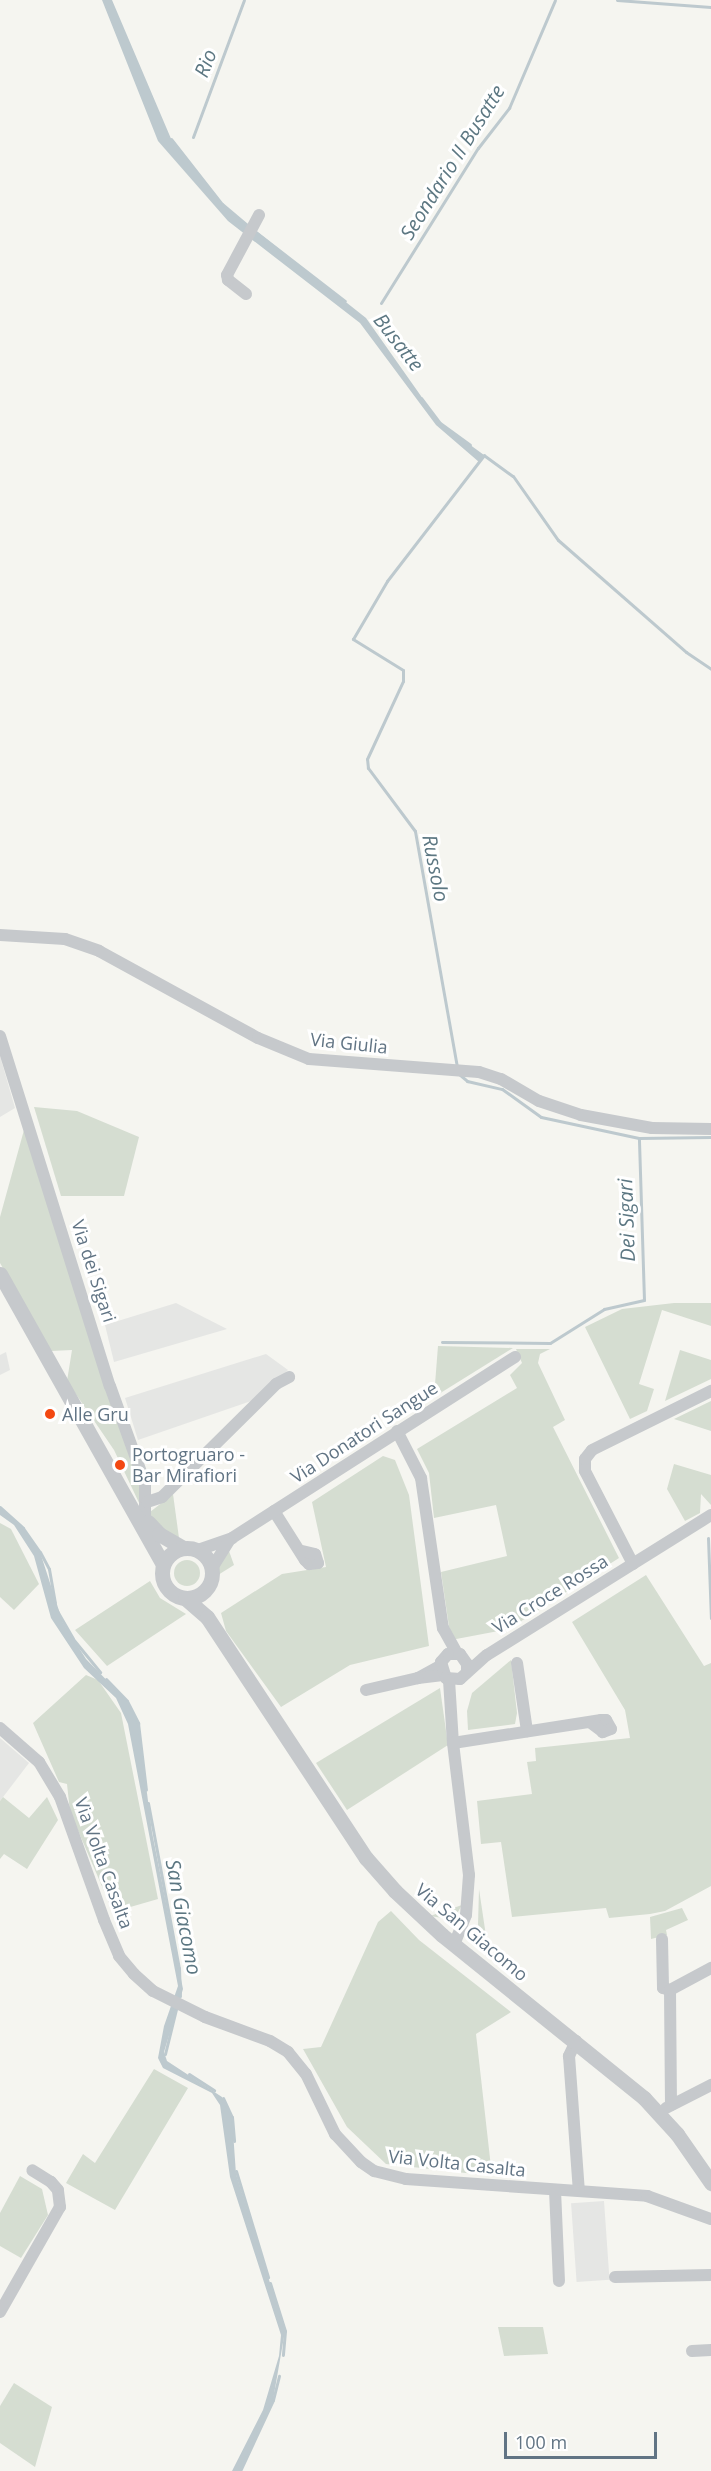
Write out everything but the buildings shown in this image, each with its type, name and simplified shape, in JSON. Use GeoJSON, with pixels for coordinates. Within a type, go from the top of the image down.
{"type":"FeatureCollection","features":[{"type":"Feature","properties":{"kind":"street"},"geometry":{"type":"LineString","coordinates":[[246,294],[228,280],[227,275],[257,219]]}},
{"type":"Feature","properties":{"kind":"street","name":"Via Giulia"},"geometry":{"type":"LineString","coordinates":[[0,935],[65,939],[99,951],[258,1038],[309,1059],[458,1070],[501,1079],[539,1101],[581,1116],[652,1128],[711,1129]]}},
{"type":"Feature","properties":{"kind":"street","name":"Via dei Sigari"},"geometry":{"type":"LineString","coordinates":[[0,1036],[110,1386],[145,1483],[147,1502],[145,1519]]}},
{"type":"Feature","properties":{"kind":"street"},"geometry":{"type":"LineString","coordinates":[[0,1274],[163,1564],[164,1584],[174,1595],[185,1598],[201,1594],[208,1587]]}},
{"type":"Feature","properties":{"kind":"street","name":"Via Donatori Sangue"},"geometry":{"type":"LineString","coordinates":[[190,1549],[232,1538],[515,1357]]}},
{"type":"Feature","properties":{"kind":"street"},"geometry":{"type":"LineString","coordinates":[[147,1502],[162,1497],[268,1392],[289,1377]]}},
{"type":"Feature","properties":{"kind":"street","name":"Via Croce Rossa"},"geometry":{"type":"LineString","coordinates":[[633,1564],[585,1471],[585,1459],[592,1450],[711,1391]]}},
{"type":"Feature","properties":{"kind":"street"},"geometry":{"type":"LineString","coordinates":[[397,1431],[421,1478],[450,1672],[453,1743],[469,1875],[465,1915],[454,1945]]}},
{"type":"Feature","properties":{"kind":"street"},"geometry":{"type":"LineString","coordinates":[[128,1499],[159,1534],[190,1549],[212,1568],[208,1587],[207,1617]]}},
{"type":"Feature","properties":{"kind":"street"},"geometry":{"type":"LineString","coordinates":[[274,1511],[302,1551]]}},
{"type":"Feature","properties":{"kind":"street","name":"Via Croce Rossa"},"geometry":{"type":"LineString","coordinates":[[450,1672],[487,1655],[711,1515]]}},
{"type":"Feature","properties":{"kind":"street","name":"Via Donatori Sangue"},"geometry":{"type":"LineString","coordinates":[[212,1568],[232,1538]]}},
{"type":"Feature","properties":{"kind":"street"},"geometry":{"type":"LineString","coordinates":[[163,1564],[170,1554],[190,1549]]}},
{"type":"Feature","properties":{"kind":"street","name":"Via San Giacomo"},"geometry":{"type":"LineString","coordinates":[[185,1598],[207,1617],[368,1860],[417,1914],[664,2109],[711,2183]]}},
{"type":"Feature","properties":{"kind":"street"},"geometry":{"type":"LineString","coordinates":[[444,1634],[460,1655],[450,1672]]}},
{"type":"Feature","properties":{"kind":"street","name":"Via Croce Rossa"},"geometry":{"type":"LineString","coordinates":[[450,1672],[460,1655],[487,1655]]}},
{"type":"Feature","properties":{"kind":"street"},"geometry":{"type":"LineString","coordinates":[[517,1663],[527,1731]]}},
{"type":"Feature","properties":{"kind":"street"},"geometry":{"type":"LineString","coordinates":[[366,1690],[418,1677],[450,1672]]}},
{"type":"Feature","properties":{"kind":"street"},"geometry":{"type":"LineString","coordinates":[[453,1743],[591,1723]]}},
{"type":"Feature","properties":{"kind":"street","name":"Via Volta Casalta"},"geometry":{"type":"LineString","coordinates":[[0,1728],[39,1762],[60,1797],[119,1956],[153,1990],[186,2008],[270,2041],[288,2052],[306,2074],[335,2134],[348,2151],[374,2171],[406,2180],[646,2196],[711,2219]]}},
{"type":"Feature","properties":{"kind":"street"},"geometry":{"type":"LineString","coordinates":[[662,1939],[663,1988],[670,1990],[711,1968]]}},
{"type":"Feature","properties":{"kind":"street"},"geometry":{"type":"LineString","coordinates":[[670,1990],[664,2109],[711,2085]]}},
{"type":"Feature","properties":{"kind":"street"},"geometry":{"type":"LineString","coordinates":[[576,2041],[569,2056],[579,2191]]}},
{"type":"Feature","properties":{"kind":"street"},"geometry":{"type":"LineString","coordinates":[[0,2312],[60,2207],[58,2190],[51,2182],[32,2170]]}},
{"type":"Feature","properties":{"kind":"street"},"geometry":{"type":"LineString","coordinates":[[555,2190],[560,2281]]}},
{"type":"Feature","properties":{"kind":"street"},"geometry":{"type":"LineString","coordinates":[[615,2277],[711,2275]]}},
{"type":"Feature","properties":{"kind":"street"},"geometry":{"type":"LineString","coordinates":[[692,2351],[711,2350]]}},
{"type":"Feature","properties":{"kind":"shaded area"},"geometry":{"type":"Polygon","coordinates":[[[102,0],[112,0],[172,141],[222,204],[366,318],[440,423],[484,455],[479,462],[436,425],[360,323],[228,221],[158,141],[102,0]]]}},
{"type":"Feature","properties":{"kind":"shaded area"},"geometry":{"type":"Polygon","coordinates":[[[0,1056],[15,1108],[0,1117],[0,1056]]]}},
{"type":"Feature","properties":{"kind":"shaded area"},"geometry":{"type":"Polygon","coordinates":[[[34,1107],[77,1111],[139,1137],[124,1196],[61,1196],[34,1107]]]}},
{"type":"Feature","properties":{"kind":"shaded area"},"geometry":{"type":"Polygon","coordinates":[[[24,1130],[141,1486],[141,1507],[114,1450],[67,1381],[72,1350],[51,1351],[0,1263],[0,1217],[24,1130]]]}},
{"type":"Feature","properties":{"kind":"shaded area"},"geometry":{"type":"Polygon","coordinates":[[[176,1303],[227,1329],[114,1362],[105,1325],[176,1303]]]}},
{"type":"Feature","properties":{"kind":"shaded area"},"geometry":{"type":"Polygon","coordinates":[[[674,1303],[711,1303],[711,1326],[662,1310],[639,1384],[654,1389],[647,1411],[630,1419],[585,1327],[622,1309],[674,1303]]]}},
{"type":"Feature","properties":{"kind":"shaded area"},"geometry":{"type":"Polygon","coordinates":[[[438,1346],[513,1348],[434,1397],[438,1346]]]}},
{"type":"Feature","properties":{"kind":"shaded area"},"geometry":{"type":"Polygon","coordinates":[[[516,1349],[550,1349],[540,1354],[538,1363],[565,1420],[553,1427],[619,1558],[509,1629],[451,1640],[441,1572],[507,1556],[496,1505],[434,1518],[429,1473],[417,1449],[517,1388],[510,1375],[522,1363],[516,1349]]]}},
{"type":"Feature","properties":{"kind":"shaded area"},"geometry":{"type":"Polygon","coordinates":[[[680,1350],[711,1360],[711,1379],[665,1401],[680,1350]]]}},
{"type":"Feature","properties":{"kind":"shaded area"},"geometry":{"type":"Polygon","coordinates":[[[6,1352],[10,1370],[0,1375],[0,1355],[6,1352]]]}},
{"type":"Feature","properties":{"kind":"shaded area"},"geometry":{"type":"Polygon","coordinates":[[[266,1354],[288,1370],[254,1400],[138,1440],[125,1398],[266,1354]]]}},
{"type":"Feature","properties":{"kind":"shaded area"},"geometry":{"type":"Polygon","coordinates":[[[711,1401],[711,1431],[674,1419],[711,1401]]]}},
{"type":"Feature","properties":{"kind":"shaded area"},"geometry":{"type":"Polygon","coordinates":[[[383,1456],[395,1460],[409,1495],[429,1646],[350,1665],[281,1707],[226,1631],[221,1613],[282,1574],[326,1567],[312,1502],[383,1456]]]}},
{"type":"Feature","properties":{"kind":"shaded area"},"geometry":{"type":"Polygon","coordinates":[[[674,1464],[711,1475],[711,1505],[701,1494],[700,1513],[685,1521],[667,1489],[674,1464]]]}},
{"type":"Feature","properties":{"kind":"shaded area"},"geometry":{"type":"Polygon","coordinates":[[[173,1494],[179,1538],[171,1537],[152,1519],[150,1512],[173,1494]]]}},
{"type":"Feature","properties":{"kind":"shaded area"},"geometry":{"type":"Polygon","coordinates":[[[0,1507],[23,1528],[40,1552],[63,1623],[86,1659],[127,1701],[138,1723],[152,1832],[183,1989],[164,2052],[167,2061],[222,2097],[232,2117],[236,2174],[285,2331],[273,2400],[240,2471],[232,2471],[263,2410],[279,2356],[281,2335],[230,2177],[220,2105],[212,2093],[163,2068],[158,2058],[164,2026],[178,1986],[128,1724],[116,1698],[84,1668],[51,1618],[34,1556],[14,1525],[0,1515],[0,1507]]]}},
{"type":"Feature","properties":{"kind":"shaded area"},"geometry":{"type":"Polygon","coordinates":[[[0,1523],[11,1529],[39,1584],[14,1610],[0,1597],[0,1523]]]}},
{"type":"Feature","properties":{"kind":"shaded area"},"geometry":{"type":"Polygon","coordinates":[[[229,1551],[234,1565],[218,1575],[219,1566],[229,1551]]]}},
{"type":"Feature","properties":{"kind":"shaded area"},"geometry":{"type":"Polygon","coordinates":[[[187,1560],[196,1564],[200,1573],[196,1582],[187,1586],[178,1582],[174,1573],[178,1564],[187,1560]]]}},
{"type":"Feature","properties":{"kind":"shaded area"},"geometry":{"type":"Polygon","coordinates":[[[646,1575],[704,1666],[711,1663],[711,1886],[665,1911],[650,1914],[609,1918],[606,1908],[512,1917],[501,1842],[481,1844],[477,1801],[532,1794],[527,1762],[536,1761],[535,1748],[630,1738],[625,1710],[572,1622],[646,1575]]]}},
{"type":"Feature","properties":{"kind":"shaded area"},"geometry":{"type":"Polygon","coordinates":[[[150,1581],[160,1598],[186,1614],[107,1666],[75,1630],[150,1581]]]}},
{"type":"Feature","properties":{"kind":"shaded area"},"geometry":{"type":"Polygon","coordinates":[[[511,1660],[517,1713],[515,1724],[468,1730],[467,1711],[472,1693],[511,1660]]]}},
{"type":"Feature","properties":{"kind":"shaded area"},"geometry":{"type":"Polygon","coordinates":[[[86,1675],[98,1680],[121,1713],[158,1899],[113,1912],[70,1812],[67,1784],[59,1782],[33,1723],[86,1675]]]}},
{"type":"Feature","properties":{"kind":"shaded area"},"geometry":{"type":"Polygon","coordinates":[[[440,1688],[448,1745],[347,1810],[316,1763],[440,1688]]]}},
{"type":"Feature","properties":{"kind":"shaded area"},"geometry":{"type":"Polygon","coordinates":[[[0,1738],[29,1763],[0,1801],[0,1738]]]}},
{"type":"Feature","properties":{"kind":"shaded area"},"geometry":{"type":"Polygon","coordinates":[[[3,1797],[29,1818],[47,1797],[58,1820],[27,1869],[4,1854],[0,1859],[0,1801],[3,1797]]]}},
{"type":"Feature","properties":{"kind":"shaded area"},"geometry":{"type":"Polygon","coordinates":[[[479,1889],[489,1956],[478,1925],[479,1889]]]}},
{"type":"Feature","properties":{"kind":"shaded area"},"geometry":{"type":"Polygon","coordinates":[[[462,1905],[455,1917],[449,1919],[430,1916],[462,1905]]]}},
{"type":"Feature","properties":{"kind":"shaded area"},"geometry":{"type":"Polygon","coordinates":[[[682,1908],[688,1920],[666,1930],[667,1935],[651,1939],[650,1917],[682,1908]]]}},
{"type":"Feature","properties":{"kind":"shaded area"},"geometry":{"type":"Polygon","coordinates":[[[391,1911],[419,1940],[511,2012],[476,2034],[492,2176],[386,2164],[347,2127],[303,2049],[321,2047],[378,1922],[391,1911]]]}},
{"type":"Feature","properties":{"kind":"shaded area"},"geometry":{"type":"Polygon","coordinates":[[[154,2069],[188,2088],[115,2210],[66,2183],[83,2154],[95,2163],[154,2069]]]}},
{"type":"Feature","properties":{"kind":"shaded area"},"geometry":{"type":"Polygon","coordinates":[[[20,2176],[42,2189],[48,2215],[21,2258],[0,2246],[0,2213],[20,2176]]]}},
{"type":"Feature","properties":{"kind":"shaded area"},"geometry":{"type":"Polygon","coordinates":[[[604,2201],[610,2280],[577,2282],[571,2203],[604,2201]]]}},
{"type":"Feature","properties":{"kind":"shaded area"},"geometry":{"type":"Polygon","coordinates":[[[498,2327],[543,2327],[548,2354],[504,2356],[498,2327]]]}},
{"type":"Feature","properties":{"kind":"shaded area"},"geometry":{"type":"Polygon","coordinates":[[[14,2383],[52,2407],[35,2467],[0,2443],[0,2406],[14,2383]]]}},
{"type":"Feature","properties":{"kind":"waterway","name":"Rio"},"geometry":{"type":"LineString","coordinates":[[193,137],[244,0]]}},
{"type":"Feature","properties":{"kind":"waterway","name":"Seondario II Busatte"},"geometry":{"type":"LineString","coordinates":[[381,303],[478,148],[509,108],[555,0]]}},
{"type":"Feature","properties":{"kind":"waterway","name":"Seondario II Busatte"},"geometry":{"type":"LineString","coordinates":[[617,0],[711,7]]}},
{"type":"Feature","properties":{"kind":"waterway","name":"Busatte"},"geometry":{"type":"LineString","coordinates":[[171,139],[222,204],[248,226]]}},
{"type":"Feature","properties":{"kind":"waterway","name":"Busatte"},"geometry":{"type":"LineString","coordinates":[[253,230],[345,301]]}},
{"type":"Feature","properties":{"kind":"waterway","name":"Busatte"},"geometry":{"type":"LineString","coordinates":[[421,398],[440,423],[470,445]]}},
{"type":"Feature","properties":{"kind":"waterway","name":"Russolo"},"geometry":{"type":"LineString","coordinates":[[457,1067],[415,831],[368,768],[367,759],[403,681],[403,670],[353,639],[387,581],[484,455]]}},
{"type":"Feature","properties":{"kind":"waterway","name":"Busatte"},"geometry":{"type":"LineString","coordinates":[[485,456],[513,476],[558,540],[686,652],[711,669]]}},
{"type":"Feature","properties":{"kind":"waterway","name":"Russolo"},"geometry":{"type":"LineString","coordinates":[[459,1074],[467,1081],[502,1089],[541,1117],[639,1138],[711,1137]]}},
{"type":"Feature","properties":{"kind":"waterway"},"geometry":{"type":"LineString","coordinates":[[442,1342],[550,1343],[604,1309],[644,1300],[639,1138]]}},
{"type":"Feature","properties":{"kind":"waterway","name":"San Giacomo"},"geometry":{"type":"LineString","coordinates":[[0,1507],[23,1528],[40,1552],[49,1569],[55,1602]]}},
{"type":"Feature","properties":{"kind":"waterway","name":"Dei Sigari"},"geometry":{"type":"LineString","coordinates":[[708,1538],[711,1618]]}},
{"type":"Feature","properties":{"kind":"waterway","name":"San Giacomo"},"geometry":{"type":"LineString","coordinates":[[56,1609],[73,1639],[100,1672]]}},
{"type":"Feature","properties":{"kind":"waterway","name":"San Giacomo"},"geometry":{"type":"LineString","coordinates":[[106,1679],[127,1701],[138,1723],[146,1790]]}},
{"type":"Feature","properties":{"kind":"waterway","name":"San Giacomo"},"geometry":{"type":"LineString","coordinates":[[148,1803],[179,1968],[180,1996]]}},
{"type":"Feature","properties":{"kind":"waterway","name":"San Giacomo"},"geometry":{"type":"LineString","coordinates":[[165,2054],[177,2005]]}},
{"type":"Feature","properties":{"kind":"waterway","name":"San Giacomo"},"geometry":{"type":"LineString","coordinates":[[189,2074],[214,2090]]}},
{"type":"Feature","properties":{"kind":"waterway","name":"San Giacomo"},"geometry":{"type":"LineString","coordinates":[[223,2098],[232,2117],[234,2141]]}},
{"type":"Feature","properties":{"kind":"waterway","name":"San Giacomo"},"geometry":{"type":"LineString","coordinates":[[236,2171],[268,2277]]}},
{"type":"Feature","properties":{"kind":"waterway","name":"San Giacomo"},"geometry":{"type":"LineString","coordinates":[[270,2283],[285,2331],[283,2355]]}},
{"type":"Feature","properties":{"kind":"waterway","name":"San Giacomo"},"geometry":{"type":"LineString","coordinates":[[240,2471],[273,2400],[279,2376]]}},
{"type":"Feature","properties":{"kind":"place","name":"Alle Gru"},"geometry":{"type":"Point","coordinates":[50,1414]}},
{"type":"Feature","properties":{"kind":"place","name":"Portogruaro - Bar Mirafiori"},"geometry":{"type":"Point","coordinates":[120,1465]}}]}
